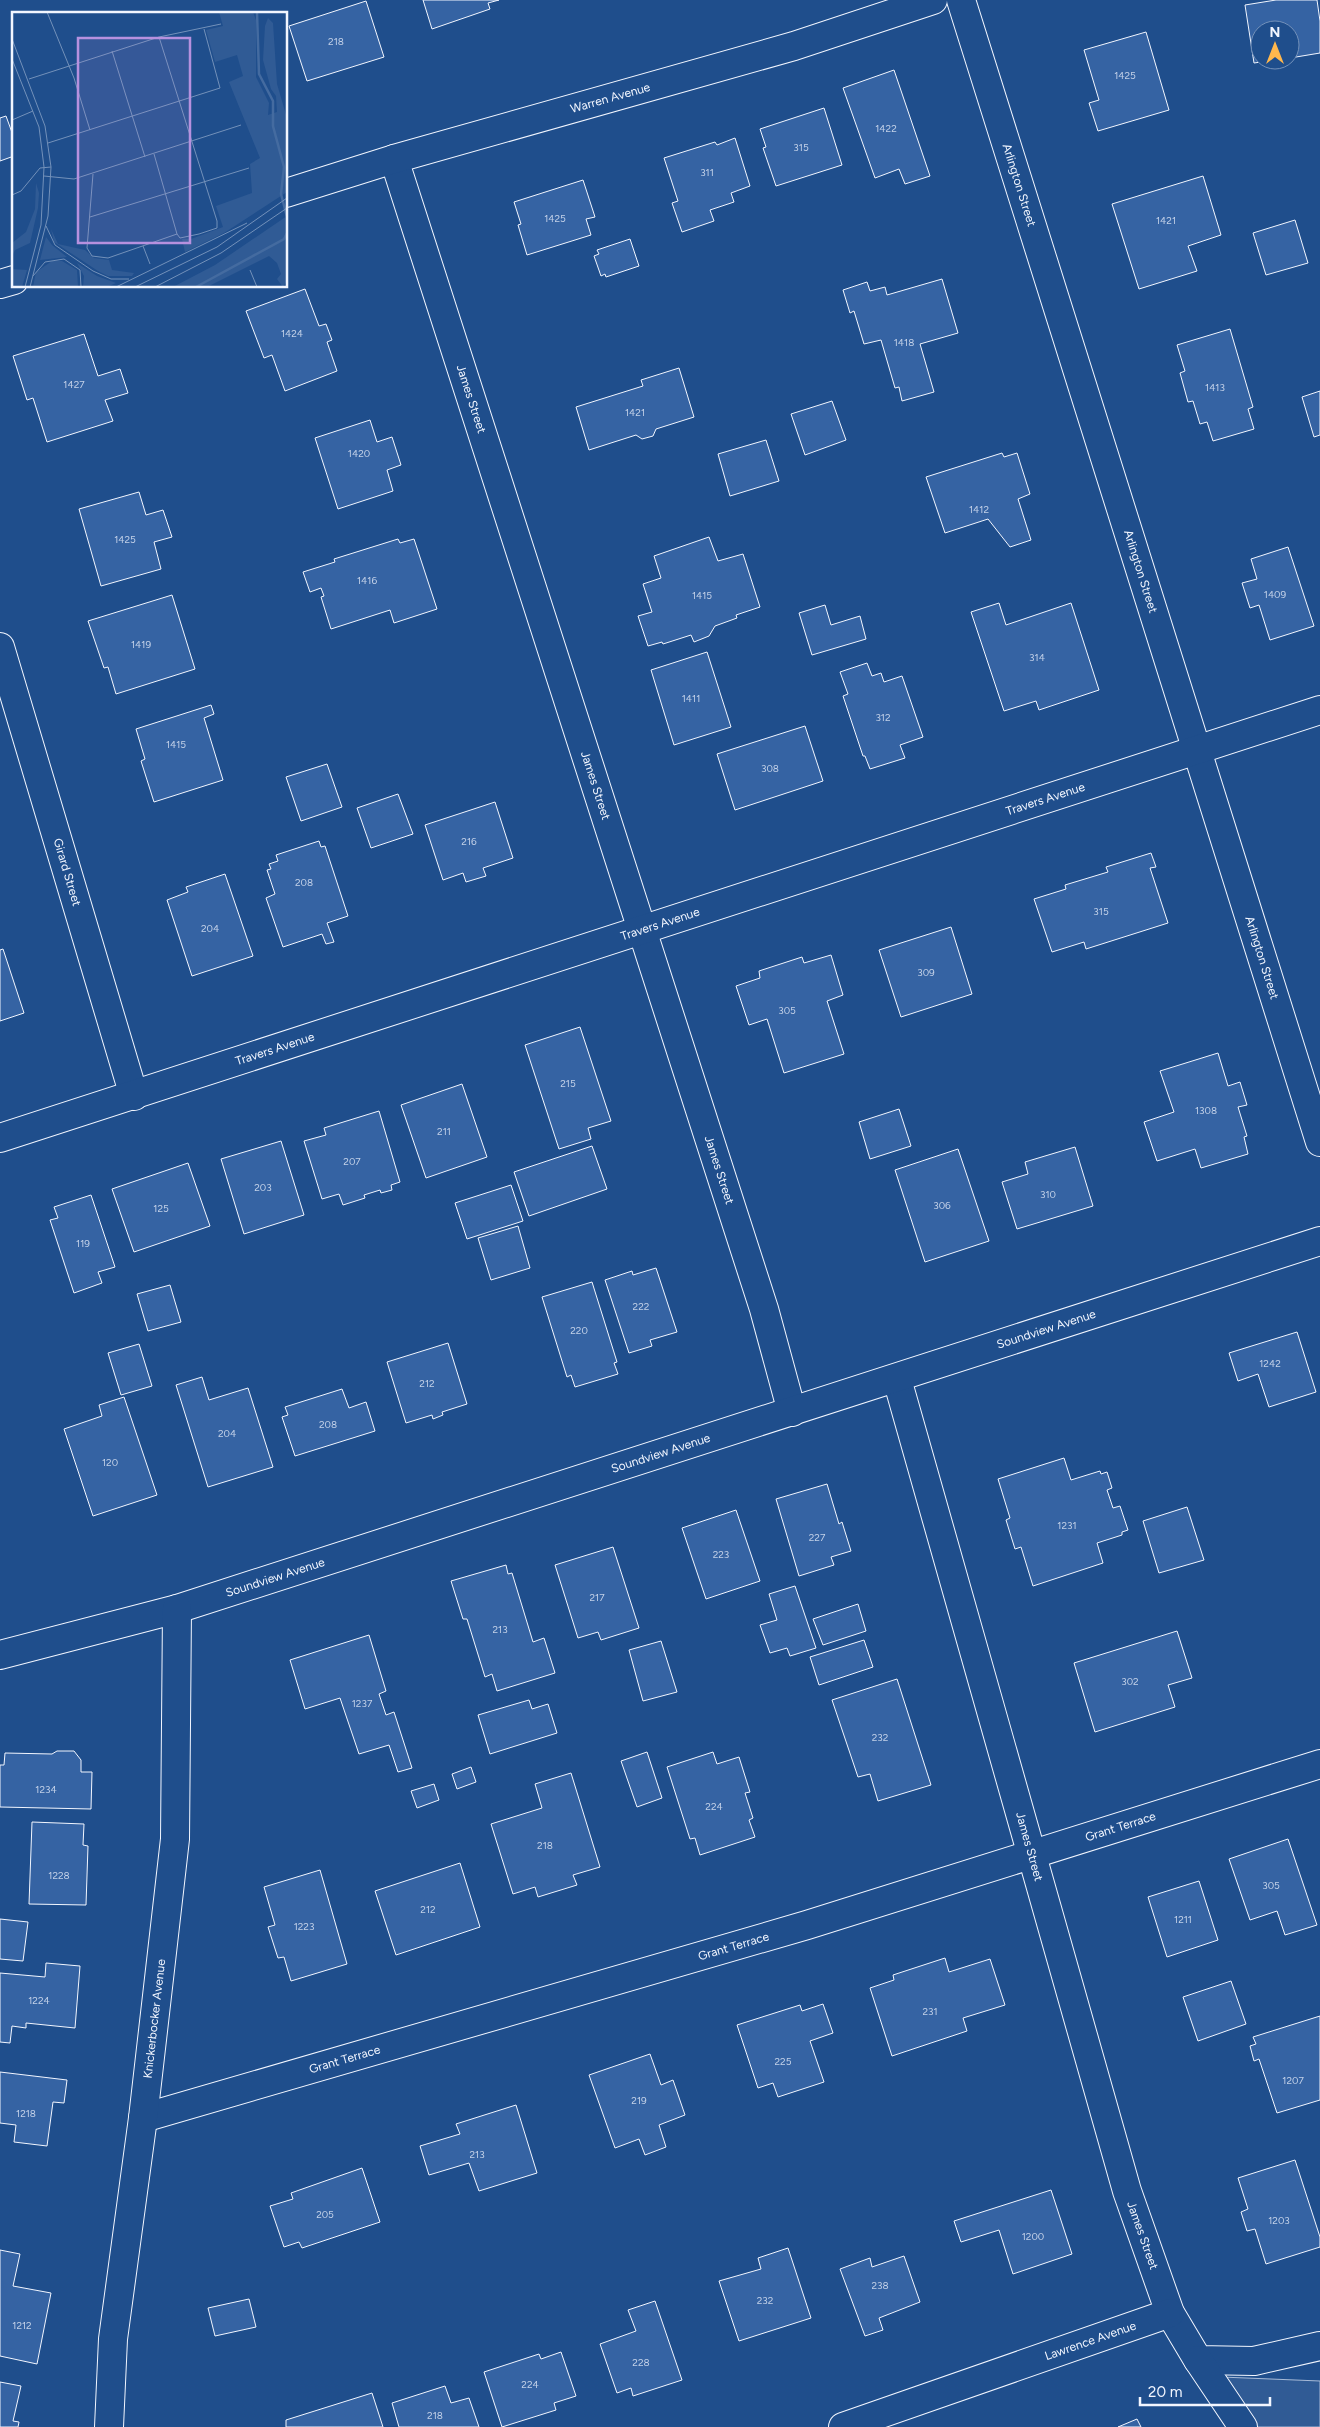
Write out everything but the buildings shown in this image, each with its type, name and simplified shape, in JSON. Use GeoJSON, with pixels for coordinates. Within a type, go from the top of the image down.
{"type":"FeatureCollection","features":[{"type":"Feature","properties":{"kind":"street","name":"Warren Avenue"},"geometry":{"type":"LineString","coordinates":[[288,192],[394,159],[794,46],[933,0]]}},
{"type":"Feature","properties":{"kind":"street","name":"Arlington Street"},"geometry":{"type":"LineString","coordinates":[[961,0],[1320,1142]]}},
{"type":"Feature","properties":{"kind":"street","name":"James Street"},"geometry":{"type":"LineString","coordinates":[[394,159],[764,1309],[792,1412]]}},
{"type":"Feature","properties":{"kind":"street","name":"Girard Street"},"geometry":{"type":"LineString","coordinates":[[0,647],[134,1096]]}},
{"type":"Feature","properties":{"kind":"street","name":"Travers Avenue"},"geometry":{"type":"LineString","coordinates":[[0,1138],[1320,710]]}},
{"type":"Feature","properties":{"kind":"street","name":"Soundview Avenue"},"geometry":{"type":"LineString","coordinates":[[0,1655],[177,1609],[897,1379],[1320,1241]]}},
{"type":"Feature","properties":{"kind":"street","name":"James Street"},"geometry":{"type":"LineString","coordinates":[[897,1379],[1127,2191],[1170,2313]]}},
{"type":"Feature","properties":{"kind":"street","name":"Knickerbocker Avenue"},"geometry":{"type":"LineString","coordinates":[[109,2427],[113,2339],[143,2118],[175,1839],[177,1609]]}},
{"type":"Feature","properties":{"kind":"street","name":"Grant Terrace"},"geometry":{"type":"LineString","coordinates":[[143,2118],[807,1925],[1320,1764]]}},
{"type":"Feature","properties":{"kind":"street"},"geometry":{"type":"LineString","coordinates":[[1170,2313],[1198,2360],[1243,2427]]}},
{"type":"Feature","properties":{"kind":"street","name":"Lawrence Avenue"},"geometry":{"type":"LineString","coordinates":[[843,2427],[1170,2313]]}},
{"type":"Feature","properties":{"kind":"street"},"geometry":{"type":"LineString","coordinates":[[1198,2360],[1254,2361],[1320,2346]]}},
{"type":"Feature","properties":{"kind":"shaded area"},"geometry":{"type":"Polygon","coordinates":[[[1221,2377],[1320,2381],[1320,2427],[1233,2427],[1221,2377]]]}}]}
